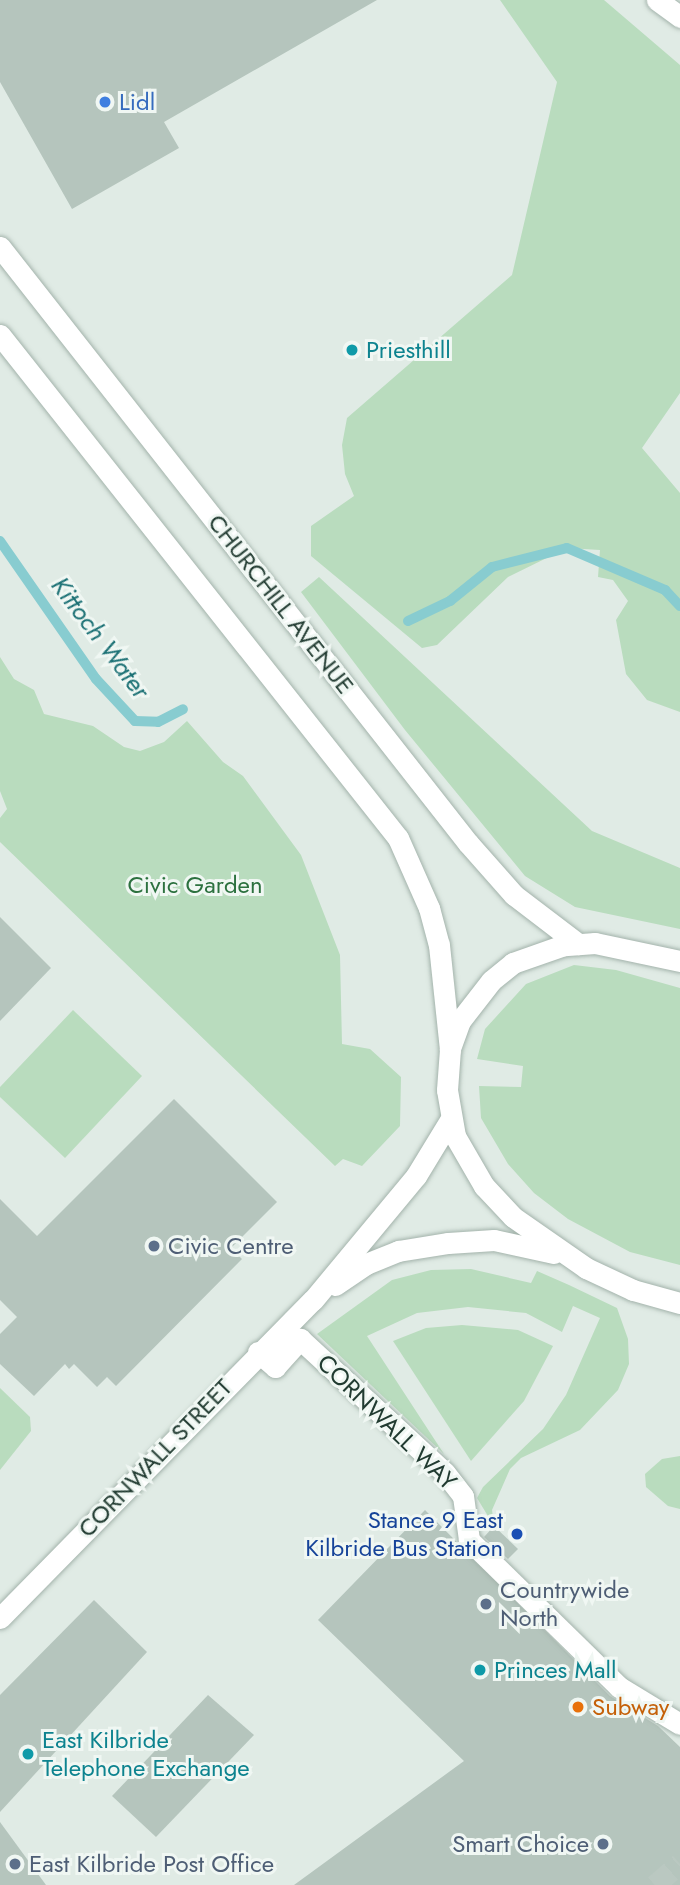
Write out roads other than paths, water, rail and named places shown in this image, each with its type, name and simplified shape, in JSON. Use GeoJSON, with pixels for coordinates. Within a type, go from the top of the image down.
{"type":"FeatureCollection","features":[{"type":"Feature","properties":{"kind":"street"},"geometry":{"type":"LineString","coordinates":[[657,0],[680,18]]}},
{"type":"Feature","properties":{"kind":"street","name":"CHURCHILL AVENUE"},"geometry":{"type":"LineString","coordinates":[[0,247],[476,853],[514,895],[578,944]]}},
{"type":"Feature","properties":{"kind":"street"},"geometry":{"type":"LineString","coordinates":[[0,335],[398,838],[429,908],[439,945],[450,1049],[450,1120],[484,1186],[513,1217],[562,1255],[633,1290],[680,1303]]}},
{"type":"Feature","properties":{"kind":"street"},"geometry":{"type":"LineString","coordinates":[[450,1049],[472,1002],[506,969],[536,953],[578,944],[621,946],[680,961]]}},
{"type":"Feature","properties":{"kind":"street","name":"CORNWALL STREET"},"geometry":{"type":"LineString","coordinates":[[0,1618],[258,1352],[313,1300],[416,1176],[450,1120]]}},
{"type":"Feature","properties":{"kind":"street","name":"CORNWALL STREET"},"geometry":{"type":"LineString","coordinates":[[313,1300],[366,1264],[398,1251],[494,1240],[562,1255]]}},
{"type":"Feature","properties":{"kind":"street","name":"CORNWALL WAY"},"geometry":{"type":"LineString","coordinates":[[258,1352],[275,1367],[300,1339],[445,1473],[463,1496],[469,1540],[619,1687],[680,1724]]}},
{"type":"Feature","properties":{"kind":"waterway","name":"Kittoch Water"},"geometry":{"type":"LineString","coordinates":[[0,541],[96,679],[135,721],[158,722],[183,709]]}},
{"type":"Feature","properties":{"kind":"waterway","name":"Kittoch Water"},"geometry":{"type":"LineString","coordinates":[[408,621],[450,601],[492,567],[567,548],[665,590],[680,606]]}},
{"type":"Feature","properties":{"kind":"tunnel"},"geometry":{"type":"LineString","coordinates":[[655,1885],[680,1863]]}},
{"type":"Feature","properties":{"kind":"place","name":"Lidl"},"geometry":{"type":"Point","coordinates":[105,102]}},
{"type":"Feature","properties":{"kind":"place","name":"Priesthill"},"geometry":{"type":"Point","coordinates":[352,350]}},
{"type":"Feature","properties":{"kind":"place","name":"Civic Centre"},"geometry":{"type":"Point","coordinates":[154,1246]}},
{"type":"Feature","properties":{"kind":"place","name":"Stance 9 East Kilbride Bus Station"},"geometry":{"type":"Point","coordinates":[517,1534]}},
{"type":"Feature","properties":{"kind":"place","name":"Countrywide North"},"geometry":{"type":"Point","coordinates":[486,1604]}},
{"type":"Feature","properties":{"kind":"place","name":"Princes Mall"},"geometry":{"type":"Point","coordinates":[480,1670]}},
{"type":"Feature","properties":{"kind":"place","name":"Subway"},"geometry":{"type":"Point","coordinates":[578,1707]}},
{"type":"Feature","properties":{"kind":"place","name":"East Kilbride Telephone Exchange"},"geometry":{"type":"Point","coordinates":[28,1754]}},
{"type":"Feature","properties":{"kind":"place","name":"Smart Choice"},"geometry":{"type":"Point","coordinates":[603,1844]}},
{"type":"Feature","properties":{"kind":"place","name":"East Kilbride Post Office"},"geometry":{"type":"Point","coordinates":[15,1864]}},
{"type":"Feature","properties":{"kind":"park label","name":"Civic Garden"},"geometry":{"type":"Point","coordinates":[195,885]}}]}
